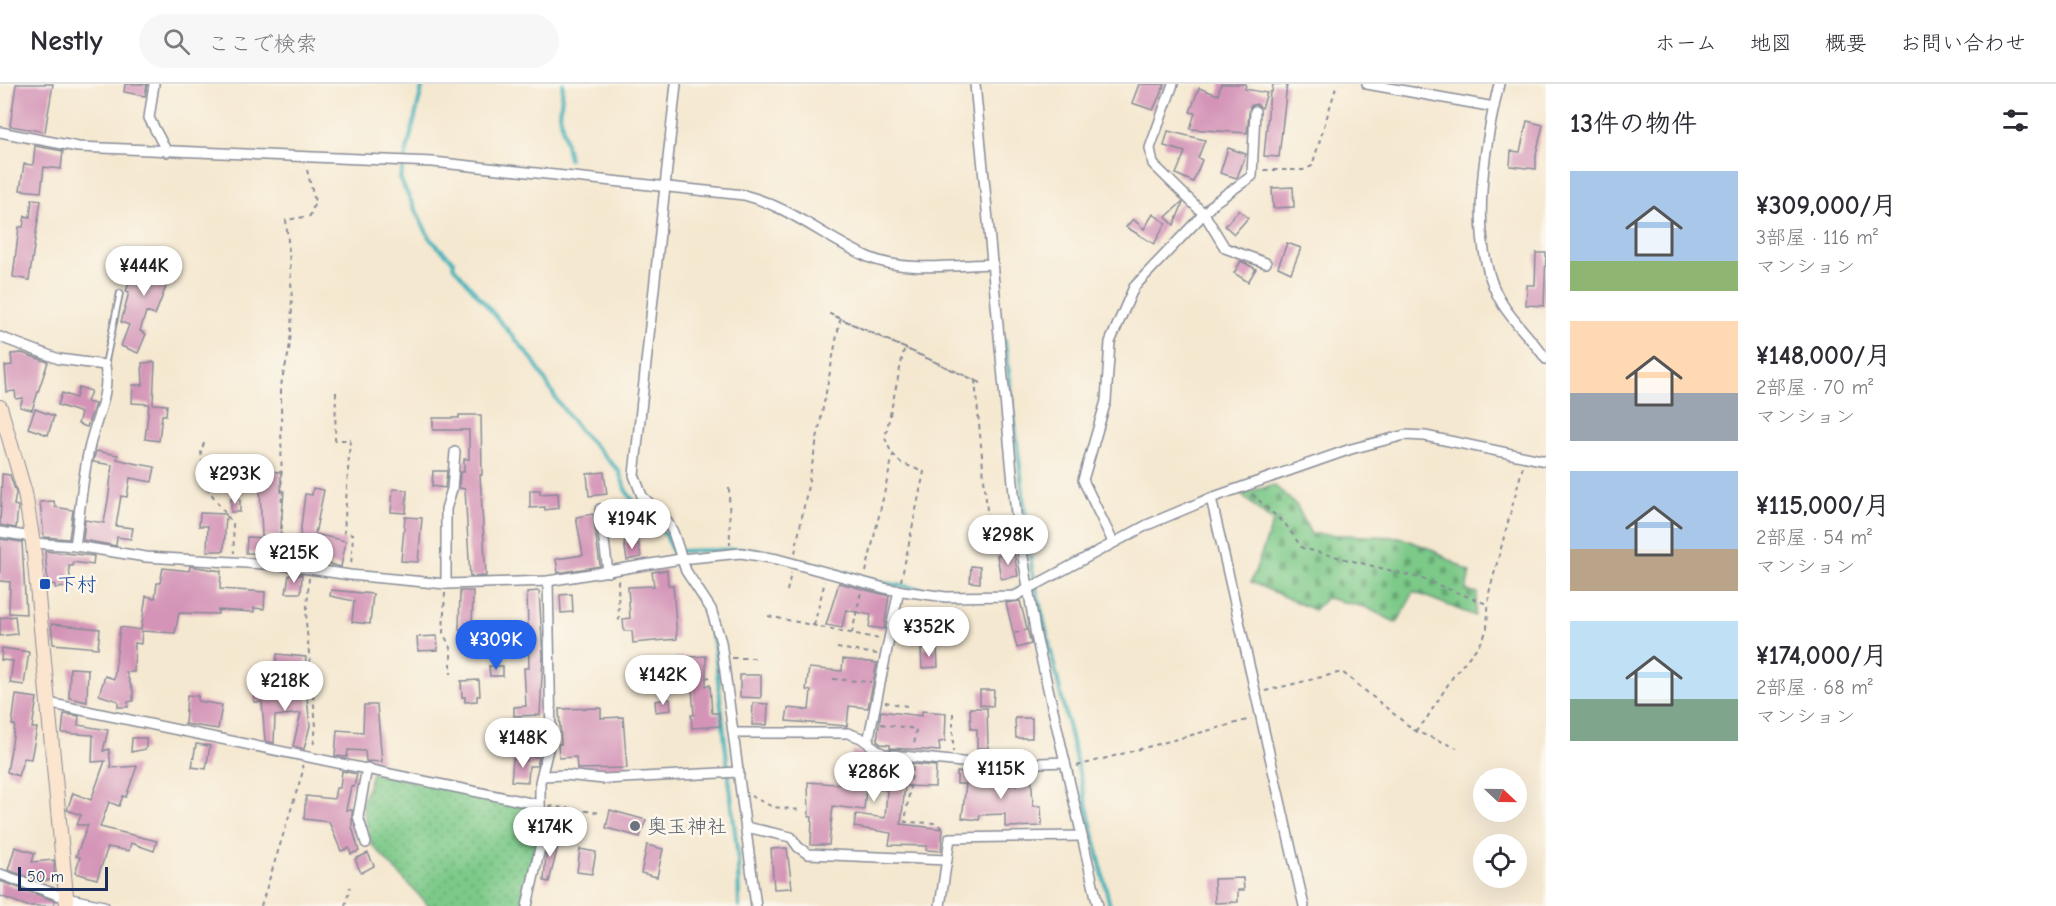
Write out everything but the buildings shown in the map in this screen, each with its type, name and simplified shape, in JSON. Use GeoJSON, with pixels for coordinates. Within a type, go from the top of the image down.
{"type":"FeatureCollection","features":[{"type":"Feature","properties":{"kind":"street"},"geometry":{"type":"LineString","coordinates":[[154,84],[149,118],[167,152]]}},
{"type":"Feature","properties":{"kind":"street"},"geometry":{"type":"LineString","coordinates":[[676,84],[634,475],[642,496],[665,518],[673,532],[681,559],[716,620],[724,658],[756,906]]}},
{"type":"Feature","properties":{"kind":"street"},"geometry":{"type":"LineString","coordinates":[[975,84],[1016,514],[1035,636],[1098,906]]}},
{"type":"Feature","properties":{"kind":"street"},"geometry":{"type":"LineString","coordinates":[[1173,84],[1150,148],[1153,164],[1205,215],[1225,248],[1266,263]]}},
{"type":"Feature","properties":{"kind":"street"},"geometry":{"type":"LineString","coordinates":[[1367,84],[1494,107]]}},
{"type":"Feature","properties":{"kind":"street"},"geometry":{"type":"LineString","coordinates":[[1499,84],[1481,202],[1486,257],[1492,282],[1503,305],[1534,341],[1546,359]]}},
{"type":"Feature","properties":{"kind":"street"},"geometry":{"type":"LineString","coordinates":[[1113,542],[1083,480],[1106,401],[1110,342],[1134,287],[1215,202],[1252,176],[1255,111]]}},
{"type":"Feature","properties":{"kind":"street"},"geometry":{"type":"LineString","coordinates":[[0,132],[78,147],[433,162],[666,185],[759,199],[802,218],[870,258],[893,264],[993,264]]}},
{"type":"Feature","properties":{"kind":"street"},"geometry":{"type":"LineString","coordinates":[[0,337],[59,358],[105,365],[107,381],[105,400],[90,445],[75,546]]}},
{"type":"Feature","properties":{"kind":"street"},"geometry":{"type":"LineString","coordinates":[[0,407],[25,493],[32,540],[66,902]]}},
{"type":"Feature","properties":{"kind":"street"},"geometry":{"type":"LineString","coordinates":[[0,532],[32,540],[146,557],[282,565],[350,575],[446,584],[548,581],[681,559],[731,554],[757,555],[899,590],[946,597],[995,597],[1015,596],[1113,542],[1211,498],[1351,448],[1405,435],[1445,439],[1546,461]]}},
{"type":"Feature","properties":{"kind":"street"},"geometry":{"type":"LineString","coordinates":[[446,584],[446,509],[452,489],[455,452]]}},
{"type":"Feature","properties":{"kind":"street"},"geometry":{"type":"LineString","coordinates":[[1211,498],[1259,717],[1304,906]]}},
{"type":"Feature","properties":{"kind":"street"},"geometry":{"type":"LineString","coordinates":[[600,509],[613,570]]}},
{"type":"Feature","properties":{"kind":"street"},"geometry":{"type":"LineString","coordinates":[[526,906],[540,848],[542,776],[551,737],[548,581]]}},
{"type":"Feature","properties":{"kind":"street"},"geometry":{"type":"LineString","coordinates":[[868,742],[899,590]]}},
{"type":"Feature","properties":{"kind":"street"},"geometry":{"type":"LineString","coordinates":[[48,703],[540,805]]}},
{"type":"Feature","properties":{"kind":"street"},"geometry":{"type":"LineString","coordinates":[[734,734],[848,733],[868,742],[883,754],[992,765],[1066,766]]}},
{"type":"Feature","properties":{"kind":"street"},"geometry":{"type":"LineString","coordinates":[[883,754],[884,771]]}},
{"type":"Feature","properties":{"kind":"street"},"geometry":{"type":"LineString","coordinates":[[366,843],[358,816],[367,768]]}},
{"type":"Feature","properties":{"kind":"street"},"geometry":{"type":"LineString","coordinates":[[542,776],[565,775],[604,779],[739,772]]}},
{"type":"Feature","properties":{"kind":"street"},"geometry":{"type":"LineString","coordinates":[[746,827],[791,837],[798,848],[808,854],[947,860]]}},
{"type":"Feature","properties":{"kind":"street"},"geometry":{"type":"LineString","coordinates":[[940,906],[950,838],[1082,837]]}},
{"type":"Feature","properties":{"kind":"street"},"geometry":{"type":"LineString","coordinates":[[0,874],[66,902],[104,906]]}},
{"type":"Feature","properties":{"kind":"lane"},"geometry":{"type":"LineString","coordinates":[[105,365],[120,293]]}},
{"type":"Feature","properties":{"kind":"path"},"geometry":{"type":"LineString","coordinates":[[1252,171],[1303,170],[1312,166],[1336,84]]}},
{"type":"Feature","properties":{"kind":"path"},"geometry":{"type":"LineString","coordinates":[[282,565],[281,376],[289,351],[292,284],[286,220],[310,216],[315,202],[304,157]]}},
{"type":"Feature","properties":{"kind":"path"},"geometry":{"type":"LineString","coordinates":[[975,380],[840,319],[830,314],[981,383],[975,380]]}},
{"type":"Feature","properties":{"kind":"path"},"geometry":{"type":"LineString","coordinates":[[788,591],[840,319]]}},
{"type":"Feature","properties":{"kind":"path"},"geometry":{"type":"LineString","coordinates":[[899,590],[924,472],[901,463],[893,455],[885,438],[904,350]]}},
{"type":"Feature","properties":{"kind":"path"},"geometry":{"type":"LineString","coordinates":[[975,380],[989,532]]}},
{"type":"Feature","properties":{"kind":"path"},"geometry":{"type":"LineString","coordinates":[[336,392],[335,440],[350,440],[345,534],[353,534],[350,575]]}},
{"type":"Feature","properties":{"kind":"path"},"geometry":{"type":"LineString","coordinates":[[204,443],[201,452],[205,485],[233,525],[234,561]]}},
{"type":"Feature","properties":{"kind":"path"},"geometry":{"type":"LineString","coordinates":[[852,633],[893,455]]}},
{"type":"Feature","properties":{"kind":"path"},"geometry":{"type":"LineString","coordinates":[[1415,731],[1425,721],[1454,675],[1482,640],[1487,628],[1487,604],[1525,458]]}},
{"type":"Feature","properties":{"kind":"path"},"geometry":{"type":"LineString","coordinates":[[1244,486],[1286,525],[1302,548],[1420,578],[1487,604]]}},
{"type":"Feature","properties":{"kind":"path"},"geometry":{"type":"LineString","coordinates":[[729,488],[731,554]]}},
{"type":"Feature","properties":{"kind":"path"},"geometry":{"type":"LineString","coordinates":[[261,906],[303,771],[305,756],[316,734],[306,622],[311,569]]}},
{"type":"Feature","properties":{"kind":"path"},"geometry":{"type":"LineString","coordinates":[[613,570],[619,622]]}},
{"type":"Feature","properties":{"kind":"path"},"geometry":{"type":"LineString","coordinates":[[814,625],[828,573]]}},
{"type":"Feature","properties":{"kind":"path"},"geometry":{"type":"LineString","coordinates":[[446,584],[443,633],[451,648],[451,674]]}},
{"type":"Feature","properties":{"kind":"path"},"geometry":{"type":"LineString","coordinates":[[768,616],[889,641]]}},
{"type":"Feature","properties":{"kind":"path"},"geometry":{"type":"LineString","coordinates":[[837,648],[886,656]]}},
{"type":"Feature","properties":{"kind":"path"},"geometry":{"type":"LineString","coordinates":[[724,658],[759,658]]}},
{"type":"Feature","properties":{"kind":"path"},"geometry":{"type":"LineString","coordinates":[[1254,694],[1342,672],[1415,731],[1457,748]]}},
{"type":"Feature","properties":{"kind":"path"},"geometry":{"type":"LineString","coordinates":[[688,682],[725,673]]}},
{"type":"Feature","properties":{"kind":"path"},"geometry":{"type":"LineString","coordinates":[[833,679],[880,683]]}},
{"type":"Feature","properties":{"kind":"path"},"geometry":{"type":"LineString","coordinates":[[876,701],[907,706]]}},
{"type":"Feature","properties":{"kind":"path"},"geometry":{"type":"LineString","coordinates":[[953,713],[953,761]]}},
{"type":"Feature","properties":{"kind":"path"},"geometry":{"type":"LineString","coordinates":[[1066,766],[1259,717]]}},
{"type":"Feature","properties":{"kind":"path"},"geometry":{"type":"LineString","coordinates":[[872,723],[916,729],[905,822],[936,823],[950,838]]}},
{"type":"Feature","properties":{"kind":"path"},"geometry":{"type":"LineString","coordinates":[[741,789],[773,807],[799,810]]}},
{"type":"Feature","properties":{"kind":"path"},"geometry":{"type":"LineString","coordinates":[[540,805],[602,813]]}},
{"type":"Feature","properties":{"kind":"path"},"geometry":{"type":"LineString","coordinates":[[345,906],[350,887]]}},
{"type":"Feature","properties":{"kind":"green space"},"geometry":{"type":"Polygon","coordinates":[[[1274,485],[1297,506],[1311,534],[1399,537],[1431,549],[1470,572],[1466,590],[1477,593],[1475,616],[1414,592],[1397,623],[1365,607],[1326,598],[1314,610],[1251,582],[1273,522],[1240,494],[1274,485]]]}},
{"type":"Feature","properties":{"kind":"green space"},"geometry":{"type":"Polygon","coordinates":[[[372,773],[535,807],[536,843],[522,906],[429,906],[372,845],[362,805],[372,773]]]}},
{"type":"Feature","properties":{"kind":"waterway"},"geometry":{"type":"LineString","coordinates":[[423,84],[400,179],[430,239],[454,262],[453,266],[533,360],[558,402],[581,432],[619,471],[626,491],[643,514],[666,535],[680,572],[704,608],[714,643],[738,859],[739,906]]}},
{"type":"Feature","properties":{"kind":"waterway"},"geometry":{"type":"LineString","coordinates":[[563,84],[560,115],[569,159]]}},
{"type":"Feature","properties":{"kind":"waterway"},"geometry":{"type":"LineString","coordinates":[[1005,340],[1032,570],[1110,906]]}},
{"type":"Feature","properties":{"kind":"waterway"},"geometry":{"type":"LineString","coordinates":[[679,551],[751,549],[767,553]]}},
{"type":"Feature","properties":{"kind":"waterway"},"geometry":{"type":"LineString","coordinates":[[789,558],[883,583],[942,592]]}},
{"type":"Feature","properties":{"kind":"waterway"},"geometry":{"type":"LineString","coordinates":[[1013,592],[1027,584]]}},
{"type":"Feature","properties":{"kind":"place","name":"下村"},"geometry":{"type":"Point","coordinates":[45,584]}},
{"type":"Feature","properties":{"kind":"place","name":"奥玉神社"},"geometry":{"type":"Point","coordinates":[635,826]}}]}
